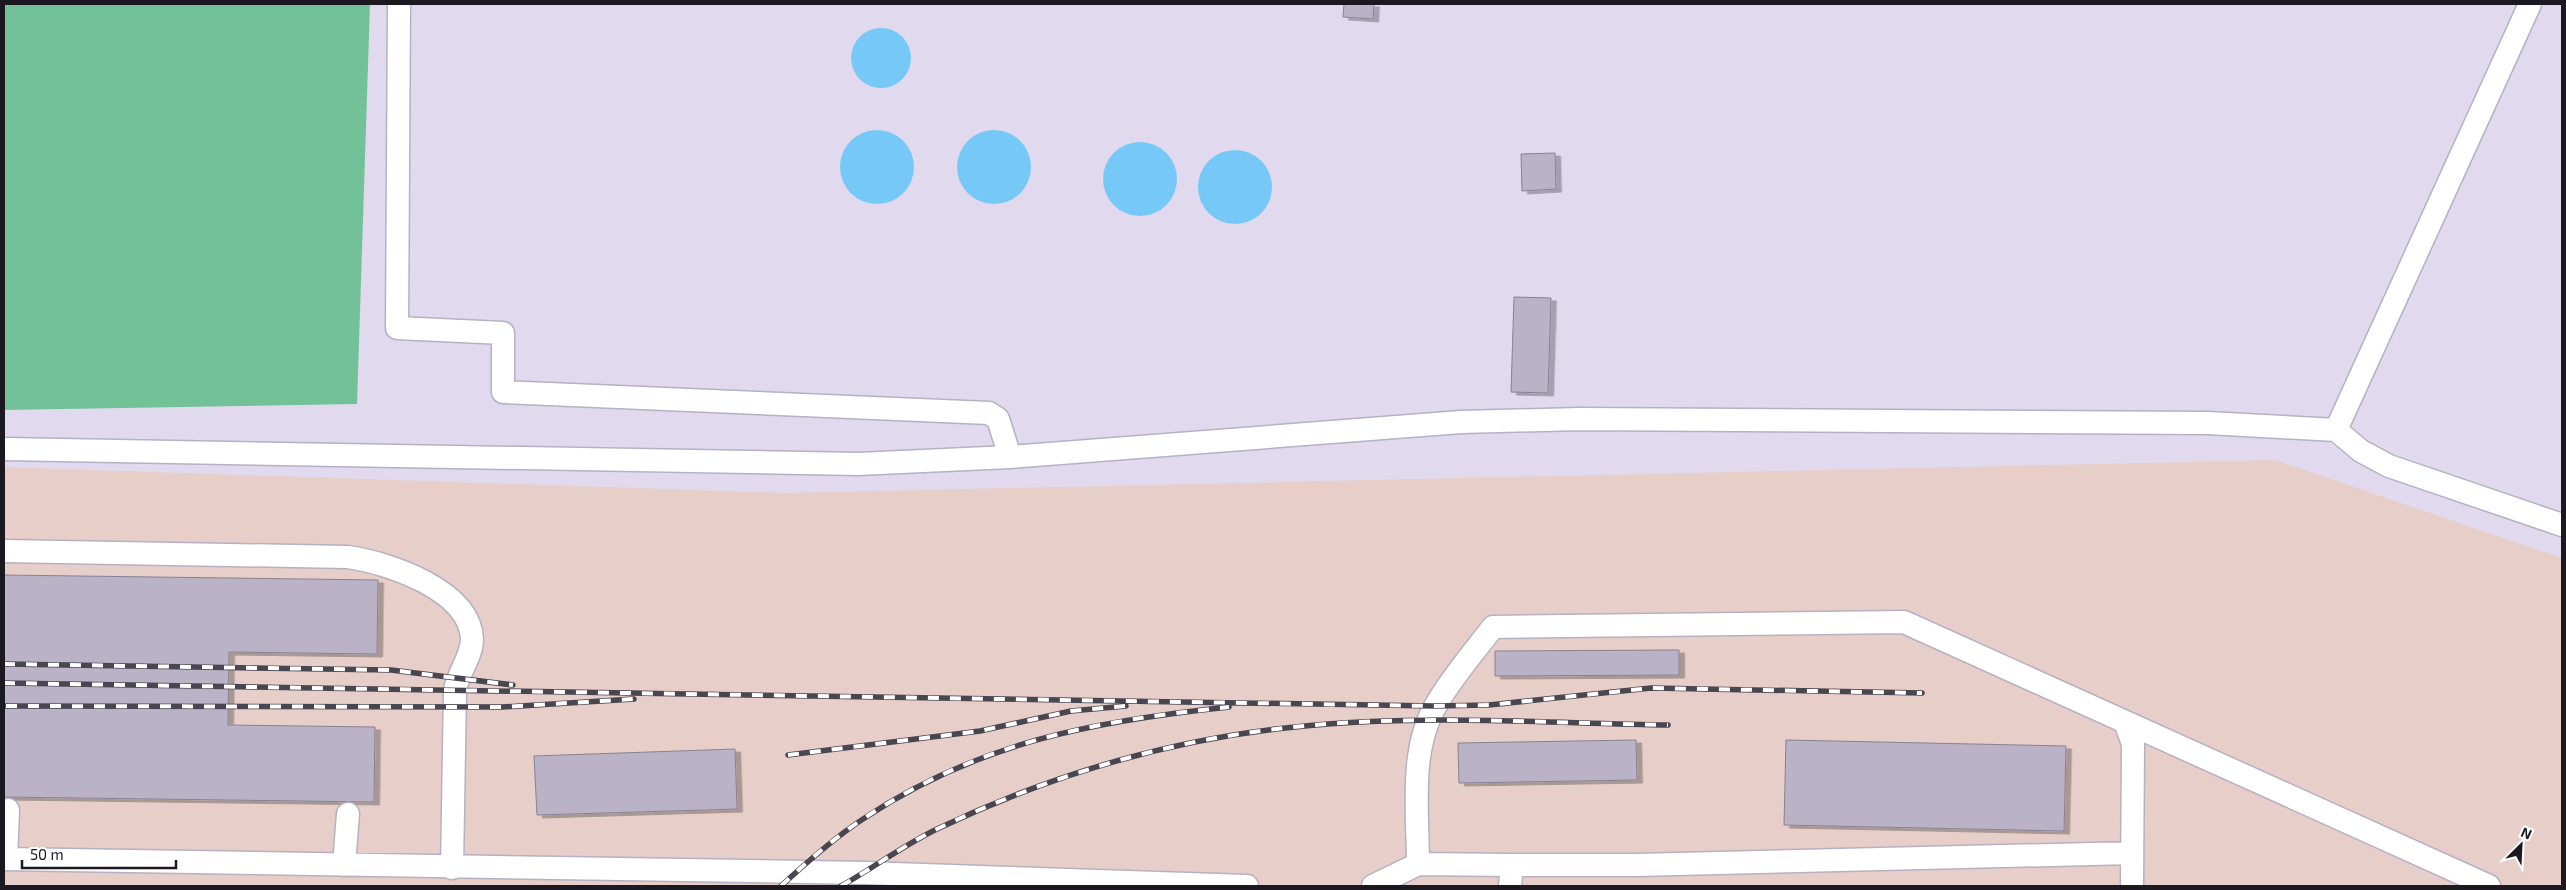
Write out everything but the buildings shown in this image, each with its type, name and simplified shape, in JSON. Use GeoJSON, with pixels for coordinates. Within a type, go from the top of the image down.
{"type":"FeatureCollection","features":[{"type":"Feature","properties":{"kind":"street"},"geometry":{"type":"LineString","coordinates":[[399,4],[397,328],[503,332],[503,392],[988,413],[998,419],[1010,457]]}},
{"type":"Feature","properties":{"kind":"street"},"geometry":{"type":"LineString","coordinates":[[2336,430],[2530,4]]}},
{"type":"Feature","properties":{"kind":"street"},"geometry":{"type":"LineString","coordinates":[[4,449],[858,464],[1010,457],[1461,422],[1579,419],[2208,423],[2336,430],[2361,451],[2389,466],[2562,526]]}},
{"type":"Feature","properties":{"kind":"street"},"geometry":{"type":"LineString","coordinates":[[4,552],[348,557],[382,564],[447,596],[467,617],[472,641],[470,653],[457,677],[455,690],[452,868]]}},
{"type":"Feature","properties":{"kind":"street"},"geometry":{"type":"LineString","coordinates":[[1418,864],[1418,782],[1424,734],[1435,706],[1492,627],[1904,622],[2489,886]]}},
{"type":"Feature","properties":{"kind":"street"},"geometry":{"type":"LineString","coordinates":[[2125,722],[2133,744],[2132,886]]}},
{"type":"Feature","properties":{"kind":"street"},"geometry":{"type":"LineString","coordinates":[[8,810],[5,859],[452,868],[865,872],[879,880],[1247,886]]}},
{"type":"Feature","properties":{"kind":"street"},"geometry":{"type":"LineString","coordinates":[[344,865],[348,814]]}},
{"type":"Feature","properties":{"kind":"street"},"geometry":{"type":"LineString","coordinates":[[1373,886],[1418,864],[1511,876],[1636,865],[2132,853]]}},
{"type":"Feature","properties":{"kind":"shaded area"},"geometry":{"type":"Polygon","coordinates":[[[2275,460],[2562,558],[2562,886],[4,886],[4,467],[786,493],[2275,460]]]}},
{"type":"Feature","properties":{"kind":"green space"},"geometry":{"type":"Polygon","coordinates":[[[4,4],[370,4],[357,404],[4,410],[4,4]]]}},
{"type":"Feature","properties":{"kind":"water"},"geometry":{"type":"Polygon","coordinates":[[[881,28],[897,33],[902,37],[906,42],[911,58],[906,74],[902,79],[897,83],[881,88],[865,83],[860,79],[856,74],[851,58],[856,42],[860,37],[865,33],[881,28]]]}},
{"type":"Feature","properties":{"kind":"water"},"geometry":{"type":"Polygon","coordinates":[[[877,130],[891,133],[903,141],[911,153],[914,167],[911,181],[903,193],[891,201],[877,204],[863,201],[851,193],[843,181],[840,167],[843,153],[851,141],[863,133],[877,130]]]}},
{"type":"Feature","properties":{"kind":"water"},"geometry":{"type":"Polygon","coordinates":[[[987,130],[1001,130],[1015,136],[1025,146],[1031,160],[1029,181],[1015,198],[1001,204],[987,204],[973,198],[963,188],[957,174],[957,160],[963,146],[973,136],[987,130]]]}},
{"type":"Feature","properties":{"kind":"water"},"geometry":{"type":"Polygon","coordinates":[[[1140,142],[1154,145],[1166,153],[1174,165],[1177,179],[1174,193],[1166,205],[1154,213],[1140,216],[1126,213],[1114,205],[1106,193],[1103,179],[1106,165],[1114,153],[1126,145],[1140,142]]]}},
{"type":"Feature","properties":{"kind":"water"},"geometry":{"type":"Polygon","coordinates":[[[1235,150],[1249,153],[1261,161],[1269,173],[1272,187],[1269,201],[1261,213],[1249,221],[1235,224],[1221,221],[1209,213],[1201,201],[1198,187],[1201,173],[1209,161],[1221,153],[1235,150]]]}},
{"type":"Feature","properties":{"kind":"railway"},"geometry":{"type":"LineString","coordinates":[[4,664],[391,670],[513,685]]}},
{"type":"Feature","properties":{"kind":"railway"},"geometry":{"type":"LineString","coordinates":[[4,683],[1435,706],[1489,705],[1651,688],[1922,693]]}},
{"type":"Feature","properties":{"kind":"railway"},"geometry":{"type":"LineString","coordinates":[[6,706],[502,707],[634,699]]}},
{"type":"Feature","properties":{"kind":"railway"},"geometry":{"type":"LineString","coordinates":[[788,755],[980,731],[1071,711],[1126,706]]}},
{"type":"Feature","properties":{"kind":"railway"},"geometry":{"type":"LineString","coordinates":[[781,886],[821,851],[863,819],[906,793],[950,771],[994,753],[1084,728],[1229,707]]}},
{"type":"Feature","properties":{"kind":"railway"},"geometry":{"type":"LineString","coordinates":[[841,886],[925,835],[977,811],[1102,765],[1188,743],[1276,729],[1373,721],[1472,720],[1668,725]]}}]}
